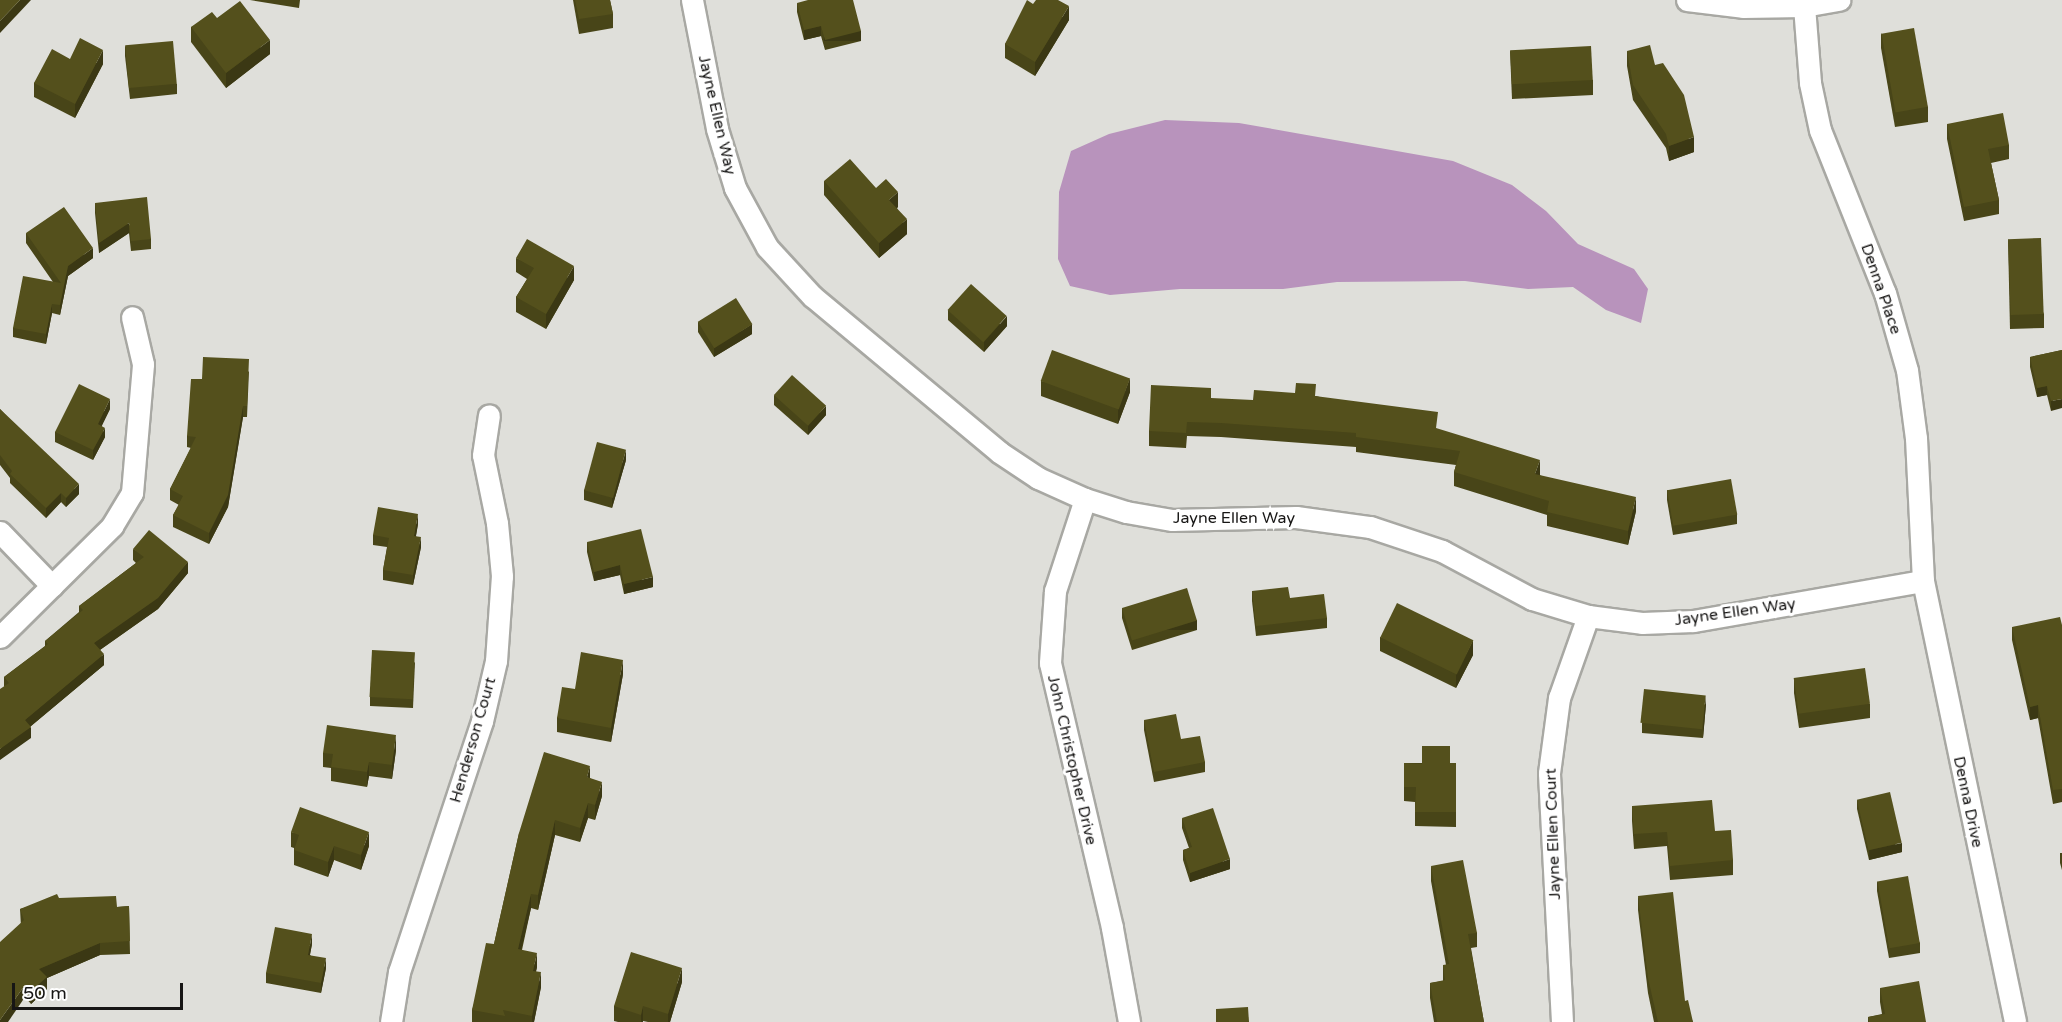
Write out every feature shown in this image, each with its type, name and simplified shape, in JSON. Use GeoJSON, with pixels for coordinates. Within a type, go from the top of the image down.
{"type":"FeatureCollection","features":[{"type":"Feature","properties":{"kind":"street","name":"Jayne Ellen Way"},"geometry":{"type":"LineString","coordinates":[[692,0],[717,129],[735,188],[768,247],[812,296],[999,452],[1038,478],[1085,500],[1172,520],[1296,517],[1370,526],[1442,551],[1532,599],[1588,616],[1642,623],[1693,621],[1923,581]]}},
{"type":"Feature","properties":{"kind":"street"},"geometry":{"type":"LineString","coordinates":[[1687,0],[1743,7],[1804,6],[1839,0]]}},
{"type":"Feature","properties":{"kind":"street","name":"Denna Place"},"geometry":{"type":"LineString","coordinates":[[1804,6],[1810,83],[1820,130],[1885,293],[1907,370],[1916,438],[1923,581]]}},
{"type":"Feature","properties":{"kind":"street"},"geometry":{"type":"LineString","coordinates":[[0,637],[112,526],[132,493],[143,364],[132,317]]}},
{"type":"Feature","properties":{"kind":"street","name":"Henderson Court"},"geometry":{"type":"LineString","coordinates":[[391,1022],[399,972],[482,721],[496,661],[502,576],[497,523],[483,455],[489,415]]}},
{"type":"Feature","properties":{"kind":"street","name":"John Christopher Drive"},"geometry":{"type":"LineString","coordinates":[[1085,500],[1054,591],[1050,663],[1112,928],[1129,1022]]}},
{"type":"Feature","properties":{"kind":"street"},"geometry":{"type":"LineString","coordinates":[[0,532],[52,586]]}},
{"type":"Feature","properties":{"kind":"street","name":"Denna Drive"},"geometry":{"type":"LineString","coordinates":[[1923,581],[2015,1022]]}},
{"type":"Feature","properties":{"kind":"street","name":"Jayne Ellen Court"},"geometry":{"type":"LineString","coordinates":[[1562,1022],[1549,773],[1559,698],[1588,616]]}},
{"type":"Feature","properties":{"kind":"shaded area"},"geometry":{"type":"Polygon","coordinates":[[[1165,120],[1239,123],[1453,161],[1512,185],[1546,211],[1578,244],[1634,269],[1648,289],[1641,323],[1606,310],[1573,287],[1528,289],[1465,281],[1337,282],[1283,289],[1180,289],[1110,295],[1070,286],[1058,259],[1059,192],[1071,151],[1109,134],[1165,120]]]}},
{"type":"Feature","properties":{"kind":"building"},"geometry":{"type":"Polygon","coordinates":[[[0,0],[20,0],[0,21],[0,0]]]}},
{"type":"Feature","properties":{"kind":"building"},"geometry":{"type":"Polygon","coordinates":[[[575,0],[610,0],[613,14],[579,19],[575,0]]]}},
{"type":"Feature","properties":{"kind":"building"},"geometry":{"type":"Polygon","coordinates":[[[808,0],[853,0],[861,31],[825,40],[821,26],[804,30],[797,3],[808,0]]]}},
{"type":"Feature","properties":{"kind":"building"},"geometry":{"type":"Polygon","coordinates":[[[1027,0],[1033,4],[1036,0],[1058,0],[1069,6],[1035,62],[1005,44],[1027,0]]]}},
{"type":"Feature","properties":{"kind":"building"},"geometry":{"type":"Polygon","coordinates":[[[240,1],[270,40],[226,73],[191,27],[212,12],[217,18],[240,1]]]}},
{"type":"Feature","properties":{"kind":"building"},"geometry":{"type":"Polygon","coordinates":[[[1914,28],[1928,107],[1895,113],[1882,34],[1914,28]]]}},
{"type":"Feature","properties":{"kind":"building"},"geometry":{"type":"Polygon","coordinates":[[[80,38],[103,50],[75,104],[34,83],[52,49],[70,59],[80,38]]]}},
{"type":"Feature","properties":{"kind":"building"},"geometry":{"type":"Polygon","coordinates":[[[173,41],[177,84],[129,88],[125,45],[173,41]]]}},
{"type":"Feature","properties":{"kind":"building"},"geometry":{"type":"Polygon","coordinates":[[[1650,45],[1655,65],[1663,63],[1684,95],[1694,137],[1669,146],[1666,134],[1633,85],[1627,51],[1650,45]]]}},
{"type":"Feature","properties":{"kind":"building"},"geometry":{"type":"Polygon","coordinates":[[[1591,46],[1593,80],[1512,84],[1510,50],[1591,46]]]}},
{"type":"Feature","properties":{"kind":"building"},"geometry":{"type":"Polygon","coordinates":[[[2003,113],[2009,145],[1988,149],[1999,200],[1964,207],[1947,124],[2003,113]]]}},
{"type":"Feature","properties":{"kind":"building"},"geometry":{"type":"Polygon","coordinates":[[[850,159],[876,188],[886,179],[898,192],[889,200],[907,219],[879,243],[824,181],[850,159]]]}},
{"type":"Feature","properties":{"kind":"building"},"geometry":{"type":"Polygon","coordinates":[[[147,197],[151,239],[131,241],[129,223],[99,243],[95,203],[147,197]]]}},
{"type":"Feature","properties":{"kind":"building"},"geometry":{"type":"Polygon","coordinates":[[[64,207],[93,248],[68,266],[60,305],[52,304],[46,334],[13,328],[23,276],[61,283],[26,233],[64,207]]]}},
{"type":"Feature","properties":{"kind":"building"},"geometry":{"type":"Polygon","coordinates":[[[2041,238],[2044,314],[2011,315],[2008,239],[2041,238]]]}},
{"type":"Feature","properties":{"kind":"building"},"geometry":{"type":"Polygon","coordinates":[[[527,239],[574,266],[546,314],[516,297],[534,268],[516,258],[527,239]]]}},
{"type":"Feature","properties":{"kind":"building"},"geometry":{"type":"Polygon","coordinates":[[[971,284],[1007,316],[983,342],[948,310],[971,284]]]}},
{"type":"Feature","properties":{"kind":"building"},"geometry":{"type":"Polygon","coordinates":[[[736,298],[752,324],[714,348],[698,322],[736,298]]]}},
{"type":"Feature","properties":{"kind":"building"},"geometry":{"type":"Polygon","coordinates":[[[1052,350],[1130,378],[1119,409],[1041,381],[1052,350]]]}},
{"type":"Feature","properties":{"kind":"building"},"geometry":{"type":"Polygon","coordinates":[[[2062,350],[2062,399],[2051,401],[2047,386],[2037,388],[2030,357],[2062,350]]]}},
{"type":"Feature","properties":{"kind":"building"},"geometry":{"type":"Polygon","coordinates":[[[203,357],[249,359],[247,406],[243,406],[228,495],[209,533],[173,515],[183,496],[170,489],[196,437],[187,436],[191,379],[202,379],[203,357]]]}},
{"type":"Feature","properties":{"kind":"building"},"geometry":{"type":"Polygon","coordinates":[[[792,375],[826,406],[808,426],[774,395],[792,375]]]}},
{"type":"Feature","properties":{"kind":"building"},"geometry":{"type":"Polygon","coordinates":[[[1296,383],[1316,384],[1315,396],[1438,412],[1436,428],[1540,460],[1535,474],[1636,497],[1628,531],[1547,512],[1549,501],[1454,472],[1460,451],[1356,437],[1356,433],[1221,423],[1187,422],[1186,433],[1149,431],[1151,385],[1211,388],[1211,398],[1253,400],[1254,390],[1295,393],[1296,383]]]}},
{"type":"Feature","properties":{"kind":"building"},"geometry":{"type":"Polygon","coordinates":[[[79,384],[110,399],[98,424],[105,428],[93,450],[55,432],[79,384]]]}},
{"type":"Feature","properties":{"kind":"building"},"geometry":{"type":"Polygon","coordinates":[[[0,409],[79,484],[66,498],[61,493],[46,508],[10,474],[12,471],[0,455],[0,409]]]}},
{"type":"Feature","properties":{"kind":"building"},"geometry":{"type":"Polygon","coordinates":[[[597,442],[626,450],[613,498],[584,490],[597,442]]]}},
{"type":"Feature","properties":{"kind":"building"},"geometry":{"type":"Polygon","coordinates":[[[1731,479],[1737,514],[1673,526],[1667,490],[1731,479]]]}},
{"type":"Feature","properties":{"kind":"building"},"geometry":{"type":"Polygon","coordinates":[[[378,507],[418,514],[414,536],[421,537],[413,575],[383,570],[389,538],[373,535],[378,507]]]}},
{"type":"Feature","properties":{"kind":"building"},"geometry":{"type":"Polygon","coordinates":[[[641,529],[653,577],[624,584],[620,565],[594,572],[587,542],[641,529]]]}},
{"type":"Feature","properties":{"kind":"building"},"geometry":{"type":"Polygon","coordinates":[[[149,530],[188,562],[158,598],[94,643],[104,654],[25,720],[31,727],[0,749],[0,689],[9,683],[4,677],[48,644],[45,641],[83,610],[79,606],[144,557],[133,549],[149,530]]]}},
{"type":"Feature","properties":{"kind":"building"},"geometry":{"type":"Polygon","coordinates":[[[1288,587],[1290,598],[1324,594],[1327,618],[1256,626],[1252,591],[1288,587]]]}},
{"type":"Feature","properties":{"kind":"building"},"geometry":{"type":"Polygon","coordinates":[[[1187,588],[1197,621],[1132,640],[1122,608],[1187,588]]]}},
{"type":"Feature","properties":{"kind":"building"},"geometry":{"type":"Polygon","coordinates":[[[1397,603],[1473,640],[1457,674],[1380,637],[1397,603]]]}},
{"type":"Feature","properties":{"kind":"building"},"geometry":{"type":"Polygon","coordinates":[[[2060,617],[2062,625],[2062,789],[2053,790],[2038,705],[2030,707],[2012,627],[2060,617]]]}},
{"type":"Feature","properties":{"kind":"building"},"geometry":{"type":"Polygon","coordinates":[[[372,650],[415,652],[412,699],[370,697],[372,650]]]}},
{"type":"Feature","properties":{"kind":"building"},"geometry":{"type":"Polygon","coordinates":[[[581,652],[623,660],[611,728],[557,718],[562,687],[575,689],[581,652]]]}},
{"type":"Feature","properties":{"kind":"building"},"geometry":{"type":"Polygon","coordinates":[[[1865,668],[1870,704],[1799,714],[1794,678],[1865,668]]]}},
{"type":"Feature","properties":{"kind":"building"},"geometry":{"type":"Polygon","coordinates":[[[1644,689],[1706,695],[1702,729],[1640,723],[1644,689]]]}},
{"type":"Feature","properties":{"kind":"building"},"geometry":{"type":"Polygon","coordinates":[[[1176,714],[1181,739],[1200,736],[1205,762],[1154,772],[1144,720],[1176,714]]]}},
{"type":"Feature","properties":{"kind":"building"},"geometry":{"type":"Polygon","coordinates":[[[327,725],[396,735],[392,765],[369,762],[367,772],[331,767],[333,754],[323,753],[327,725]]]}},
{"type":"Feature","properties":{"kind":"building"},"geometry":{"type":"Polygon","coordinates":[[[1422,746],[1450,746],[1450,763],[1456,763],[1456,812],[1415,812],[1416,787],[1404,787],[1404,763],[1422,764],[1422,746]]]}},
{"type":"Feature","properties":{"kind":"building"},"geometry":{"type":"Polygon","coordinates":[[[544,752],[590,766],[587,777],[602,782],[595,805],[588,803],[580,828],[555,820],[538,895],[531,894],[518,949],[537,953],[533,971],[541,972],[532,1016],[503,1010],[505,1016],[472,1010],[486,943],[494,944],[519,833],[544,752]]]}},
{"type":"Feature","properties":{"kind":"building"},"geometry":{"type":"Polygon","coordinates":[[[1890,792],[1902,843],[1869,850],[1857,800],[1890,792]]]}},
{"type":"Feature","properties":{"kind":"building"},"geometry":{"type":"Polygon","coordinates":[[[1712,800],[1715,831],[1731,830],[1733,860],[1670,866],[1667,832],[1634,834],[1632,806],[1712,800]]]}},
{"type":"Feature","properties":{"kind":"building"},"geometry":{"type":"Polygon","coordinates":[[[300,807],[369,832],[361,855],[334,846],[328,862],[294,850],[299,835],[291,832],[300,807]]]}},
{"type":"Feature","properties":{"kind":"building"},"geometry":{"type":"Polygon","coordinates":[[[1213,808],[1230,859],[1190,873],[1183,850],[1192,847],[1182,818],[1213,808]]]}},
{"type":"Feature","properties":{"kind":"building"},"geometry":{"type":"Polygon","coordinates":[[[1463,860],[1477,933],[1468,934],[1484,1022],[1437,1022],[1430,983],[1445,980],[1443,965],[1449,964],[1431,866],[1463,860]]]}},
{"type":"Feature","properties":{"kind":"building"},"geometry":{"type":"Polygon","coordinates":[[[1908,876],[1920,943],[1889,948],[1877,881],[1908,876]]]}},
{"type":"Feature","properties":{"kind":"building"},"geometry":{"type":"Polygon","coordinates":[[[1673,892],[1685,1001],[1688,1000],[1693,1022],[1658,1022],[1648,978],[1638,896],[1673,892]]]}},
{"type":"Feature","properties":{"kind":"building"},"geometry":{"type":"Polygon","coordinates":[[[57,894],[59,898],[116,896],[117,907],[129,906],[130,941],[100,943],[39,969],[47,977],[31,991],[25,985],[0,1020],[0,942],[24,920],[20,909],[57,894]]]}},
{"type":"Feature","properties":{"kind":"building"},"geometry":{"type":"Polygon","coordinates":[[[275,927],[312,934],[308,955],[326,958],[321,983],[266,973],[275,927]]]}},
{"type":"Feature","properties":{"kind":"building"},"geometry":{"type":"Polygon","coordinates":[[[631,952],[682,968],[668,1014],[643,1006],[641,1015],[614,1006],[631,952]]]}},
{"type":"Feature","properties":{"kind":"building"},"geometry":{"type":"Polygon","coordinates":[[[1919,981],[1926,1022],[1869,1022],[1868,1017],[1885,1014],[1880,988],[1919,981]]]}},
{"type":"Feature","properties":{"kind":"building"},"geometry":{"type":"Polygon","coordinates":[[[1248,1007],[1249,1022],[1216,1022],[1216,1009],[1248,1007]]]}}]}
